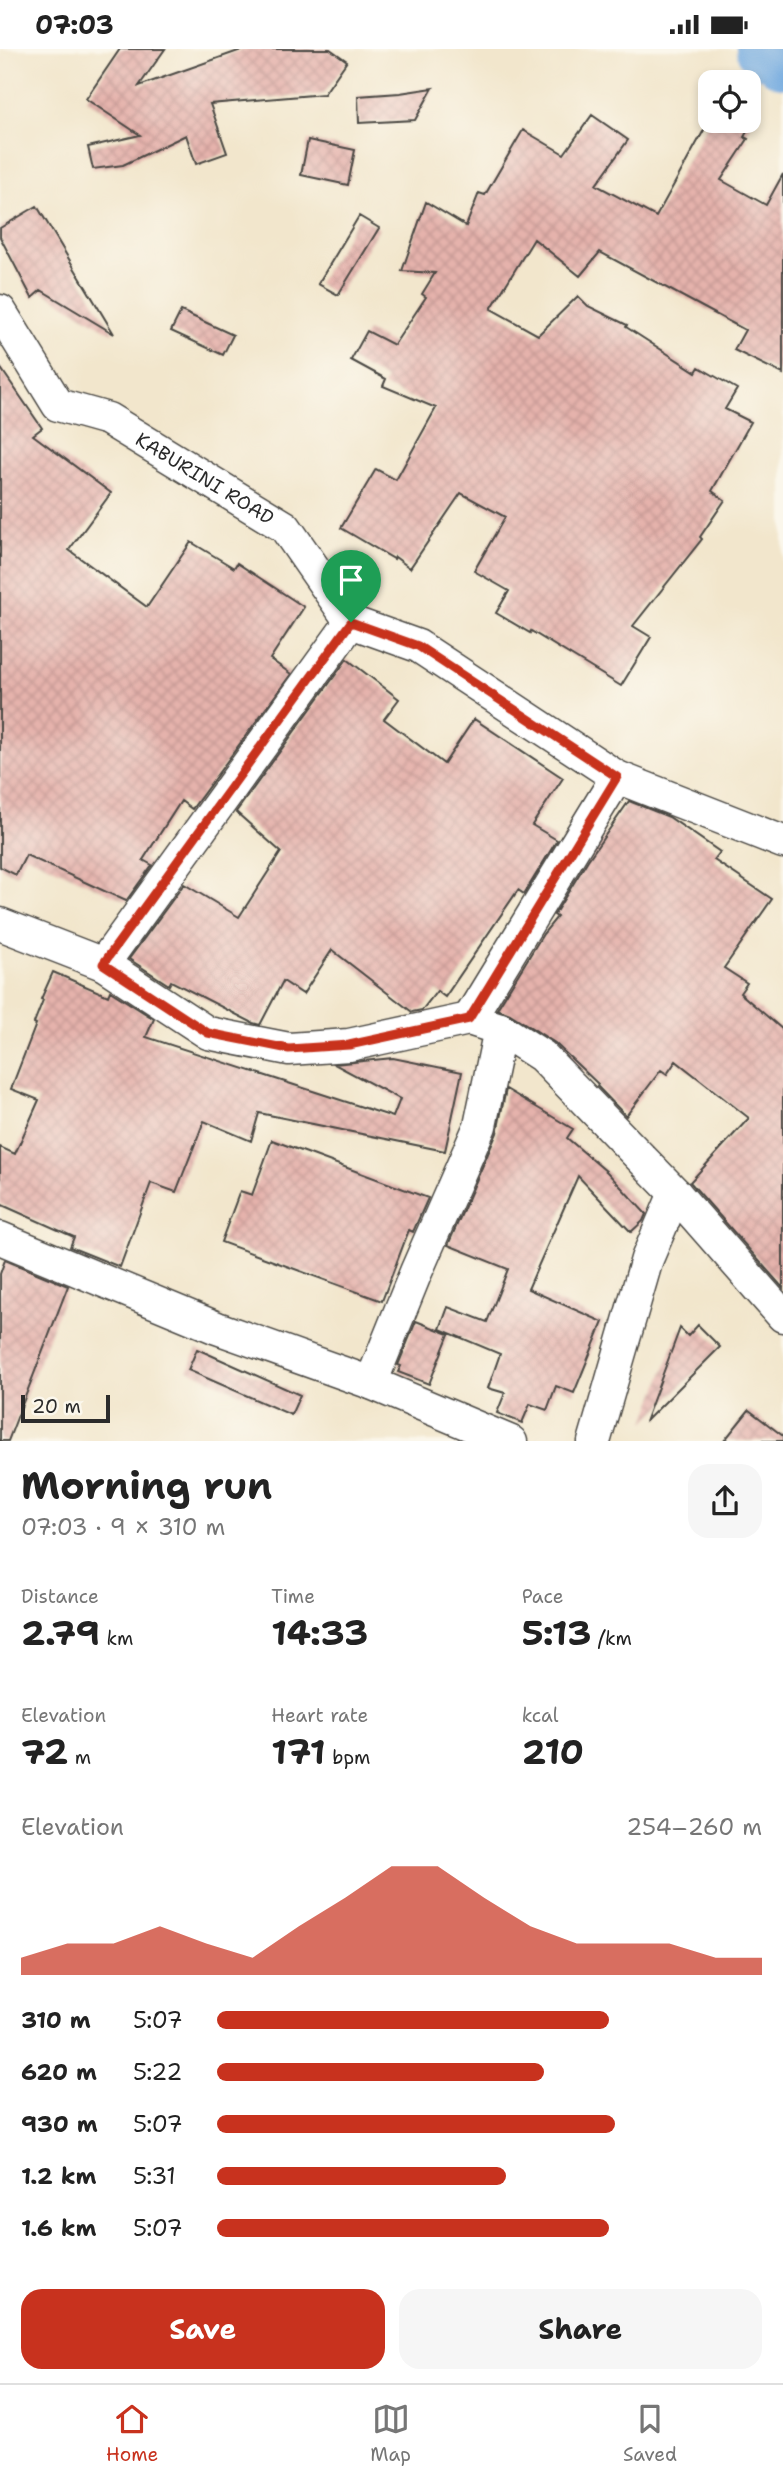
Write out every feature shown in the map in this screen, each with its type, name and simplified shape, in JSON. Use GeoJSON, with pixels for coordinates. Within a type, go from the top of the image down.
{"type":"FeatureCollection","features":[{"type":"Feature","properties":{"kind":"street","name":"KABURINI ROAD"},"geometry":{"type":"LineString","coordinates":[[0,311],[9,349],[58,405],[108,419],[285,527],[351,622]]}},
{"type":"Feature","properties":{"kind":"street"},"geometry":{"type":"LineString","coordinates":[[103,964],[351,622],[418,646],[617,777],[783,842]]}},
{"type":"Feature","properties":{"kind":"street"},"geometry":{"type":"LineString","coordinates":[[469,1019],[617,777]]}},
{"type":"Feature","properties":{"kind":"street"},"geometry":{"type":"LineString","coordinates":[[0,924],[103,964],[208,1033],[289,1049],[349,1045],[469,1019],[500,1029],[542,1056],[676,1193],[783,1316]]}},
{"type":"Feature","properties":{"kind":"street"},"geometry":{"type":"LineString","coordinates":[[371,1383],[480,1126],[500,1029]]}},
{"type":"Feature","properties":{"kind":"street"},"geometry":{"type":"LineString","coordinates":[[594,1441],[648,1259],[676,1193]]}},
{"type":"Feature","properties":{"kind":"street"},"geometry":{"type":"LineString","coordinates":[[0,1238],[216,1328],[371,1383],[511,1441]]}},
{"type":"Feature","properties":{"kind":"building"},"geometry":{"type":"Polygon","coordinates":[[[120,49],[165,49],[139,86],[244,49],[330,49],[347,61],[324,94],[210,104],[227,153],[196,164],[186,135],[123,165],[93,169],[88,147],[140,135],[86,99],[120,49]]]}},
{"type":"Feature","properties":{"kind":"building"},"geometry":{"type":"Polygon","coordinates":[[[433,88],[415,120],[359,123],[358,96],[433,88]]]}},
{"type":"Feature","properties":{"kind":"building"},"geometry":{"type":"Polygon","coordinates":[[[592,115],[628,140],[596,185],[656,217],[702,133],[746,133],[744,137],[748,139],[721,180],[766,205],[783,174],[783,374],[734,350],[745,330],[600,252],[580,276],[534,239],[491,309],[538,335],[578,296],[588,306],[627,325],[626,327],[696,372],[699,367],[737,389],[725,409],[751,422],[712,491],[725,500],[700,537],[702,539],[633,626],[651,637],[621,686],[531,631],[530,633],[496,613],[509,591],[474,571],[505,517],[461,493],[410,568],[341,528],[376,469],[396,480],[436,408],[383,386],[386,379],[351,360],[367,331],[394,345],[426,297],[422,294],[435,273],[402,271],[426,202],[466,226],[479,193],[485,195],[523,130],[564,154],[592,115]]]}},
{"type":"Feature","properties":{"kind":"building"},"geometry":{"type":"Polygon","coordinates":[[[308,140],[355,150],[348,185],[301,175],[308,140]]]}},
{"type":"Feature","properties":{"kind":"building"},"geometry":{"type":"Polygon","coordinates":[[[37,206],[114,334],[41,290],[32,298],[0,237],[0,228],[37,206]]]}},
{"type":"Feature","properties":{"kind":"building"},"geometry":{"type":"Polygon","coordinates":[[[359,216],[379,228],[338,295],[318,284],[359,216]]]}},
{"type":"Feature","properties":{"kind":"building"},"geometry":{"type":"Polygon","coordinates":[[[181,311],[233,335],[223,355],[171,331],[181,311]]]}},
{"type":"Feature","properties":{"kind":"building"},"geometry":{"type":"Polygon","coordinates":[[[0,367],[42,428],[33,435],[111,493],[69,550],[147,607],[191,542],[234,568],[237,563],[304,607],[270,659],[291,674],[192,809],[181,801],[143,860],[152,865],[126,901],[26,855],[16,875],[0,867],[0,367]]]}},
{"type":"Feature","properties":{"kind":"building"},"geometry":{"type":"Polygon","coordinates":[[[347,659],[399,699],[384,719],[444,764],[474,719],[563,778],[532,825],[557,840],[524,894],[518,890],[445,997],[437,991],[422,1010],[412,1012],[332,950],[303,994],[283,981],[260,1025],[171,981],[169,985],[129,959],[184,884],[239,917],[281,852],[236,812],[347,659]]]}},
{"type":"Feature","properties":{"kind":"building"},"geometry":{"type":"Polygon","coordinates":[[[629,801],[669,817],[720,852],[714,860],[772,899],[724,968],[747,983],[740,993],[783,1030],[783,1288],[690,1182],[749,1118],[676,1061],[667,1074],[661,1070],[626,1116],[598,1084],[555,1043],[510,1014],[497,1009],[543,934],[557,917],[554,915],[588,860],[629,801]]]}},
{"type":"Feature","properties":{"kind":"building"},"geometry":{"type":"Polygon","coordinates":[[[53,972],[108,996],[110,991],[154,1019],[146,1037],[393,1117],[400,1099],[334,1064],[393,1058],[462,1072],[445,1151],[259,1113],[251,1141],[204,1121],[176,1192],[151,1183],[120,1267],[70,1247],[74,1237],[0,1204],[0,1147],[15,1154],[39,1100],[11,1089],[36,1024],[34,1023],[43,1000],[41,999],[53,972]]]}},
{"type":"Feature","properties":{"kind":"building"},"geometry":{"type":"Polygon","coordinates":[[[506,1089],[573,1129],[567,1138],[607,1172],[646,1214],[643,1221],[631,1232],[578,1176],[528,1289],[603,1322],[574,1393],[556,1386],[547,1410],[530,1404],[522,1423],[497,1413],[505,1393],[488,1388],[500,1354],[440,1329],[448,1307],[487,1322],[508,1269],[448,1245],[497,1133],[506,1089]]]}},
{"type":"Feature","properties":{"kind":"building"},"geometry":{"type":"Polygon","coordinates":[[[272,1140],[428,1198],[413,1232],[409,1230],[382,1301],[221,1242],[240,1191],[252,1195],[272,1140]]]}},
{"type":"Feature","properties":{"kind":"building"},"geometry":{"type":"Polygon","coordinates":[[[5,1260],[68,1286],[8,1441],[0,1441],[0,1274],[5,1260]]]}},
{"type":"Feature","properties":{"kind":"building"},"geometry":{"type":"Polygon","coordinates":[[[416,1321],[449,1334],[429,1384],[398,1372],[401,1366],[398,1365],[416,1321]]]}},
{"type":"Feature","properties":{"kind":"building"},"geometry":{"type":"Polygon","coordinates":[[[698,1325],[720,1347],[645,1422],[680,1328],[688,1336],[698,1325]]]}},
{"type":"Feature","properties":{"kind":"building"},"geometry":{"type":"Polygon","coordinates":[[[197,1349],[300,1395],[291,1415],[188,1370],[197,1349]]]}},
{"type":"Feature","properties":{"kind":"building"},"geometry":{"type":"Polygon","coordinates":[[[749,1410],[783,1436],[783,1441],[724,1441],[749,1410]]]}},
{"type":"Feature","properties":{"kind":"waterway"},"geometry":{"type":"LineString","coordinates":[[763,49],[783,61]]}},
{"type":"Feature","properties":{"kind":"route"},"geometry":{"type":"LineString","coordinates":[[351,622],[418,646],[617,777],[469,1019],[349,1045],[289,1049],[208,1033],[103,964],[351,622]]}}]}
